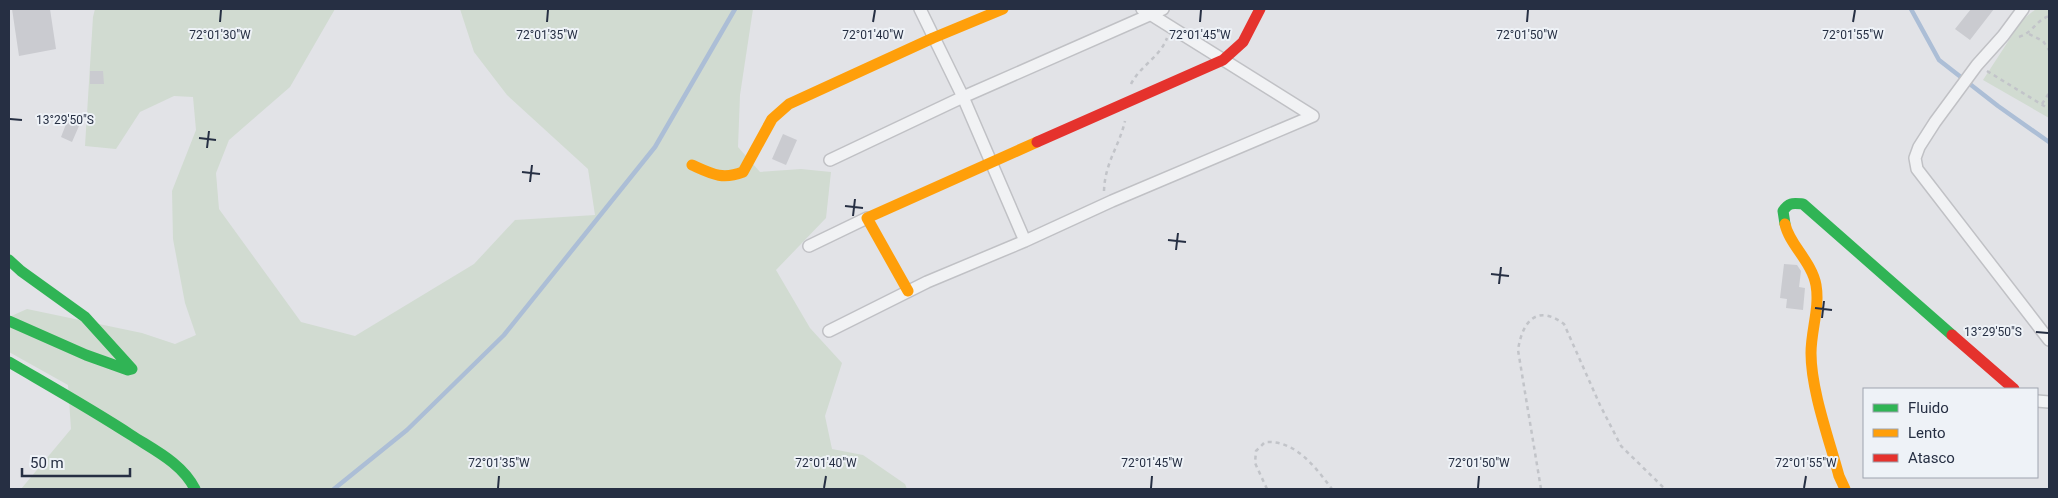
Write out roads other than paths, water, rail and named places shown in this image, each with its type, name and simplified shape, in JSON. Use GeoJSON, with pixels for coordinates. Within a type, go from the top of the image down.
{"type":"FeatureCollection","features":[{"type":"Feature","properties":{"kind":"street"},"geometry":{"type":"LineString","coordinates":[[920,9],[963,97],[1025,242]]}},
{"type":"Feature","properties":{"kind":"street"},"geometry":{"type":"LineString","coordinates":[[692,165],[713,175],[730,177],[743,172],[772,120],[789,104],[933,38],[1003,9]]}},
{"type":"Feature","properties":{"kind":"street"},"geometry":{"type":"LineString","coordinates":[[830,160],[1147,12],[1163,9]]}},
{"type":"Feature","properties":{"kind":"street"},"geometry":{"type":"LineString","coordinates":[[810,246],[866,218],[991,161],[1223,60],[1244,42],[1260,9]]}},
{"type":"Feature","properties":{"kind":"street"},"geometry":{"type":"LineString","coordinates":[[2022,9],[2003,36],[1976,67],[1950,102],[1918,147],[1915,158],[1917,169],[2049,340]]}},
{"type":"Feature","properties":{"kind":"street"},"geometry":{"type":"LineString","coordinates":[[829,331],[908,291],[1025,242],[1112,201],[1313,116],[1147,12]]}},
{"type":"Feature","properties":{"kind":"street"},"geometry":{"type":"LineString","coordinates":[[1845,489],[1839,476],[1818,394],[1810,353],[1818,298],[1816,284],[1812,270],[1786,228],[1783,211],[1787,205],[1792,203],[1803,204],[1822,219],[1898,290],[2013,388]]}},
{"type":"Feature","properties":{"kind":"street"},"geometry":{"type":"LineString","coordinates":[[866,218],[908,291]]}},
{"type":"Feature","properties":{"kind":"street"},"geometry":{"type":"LineString","coordinates":[[9,260],[21,271],[85,317],[132,369],[128,370],[86,356],[9,321]]}},
{"type":"Feature","properties":{"kind":"street"},"geometry":{"type":"LineString","coordinates":[[9,362],[88,407],[181,468],[195,489]]}},
{"type":"Feature","properties":{"kind":"waterway"},"geometry":{"type":"LineString","coordinates":[[334,489],[407,430],[504,335],[655,147],[735,9]]}},
{"type":"Feature","properties":{"kind":"waterway"},"geometry":{"type":"LineString","coordinates":[[1911,9],[1939,60],[1998,106],[2049,142]]}}]}
